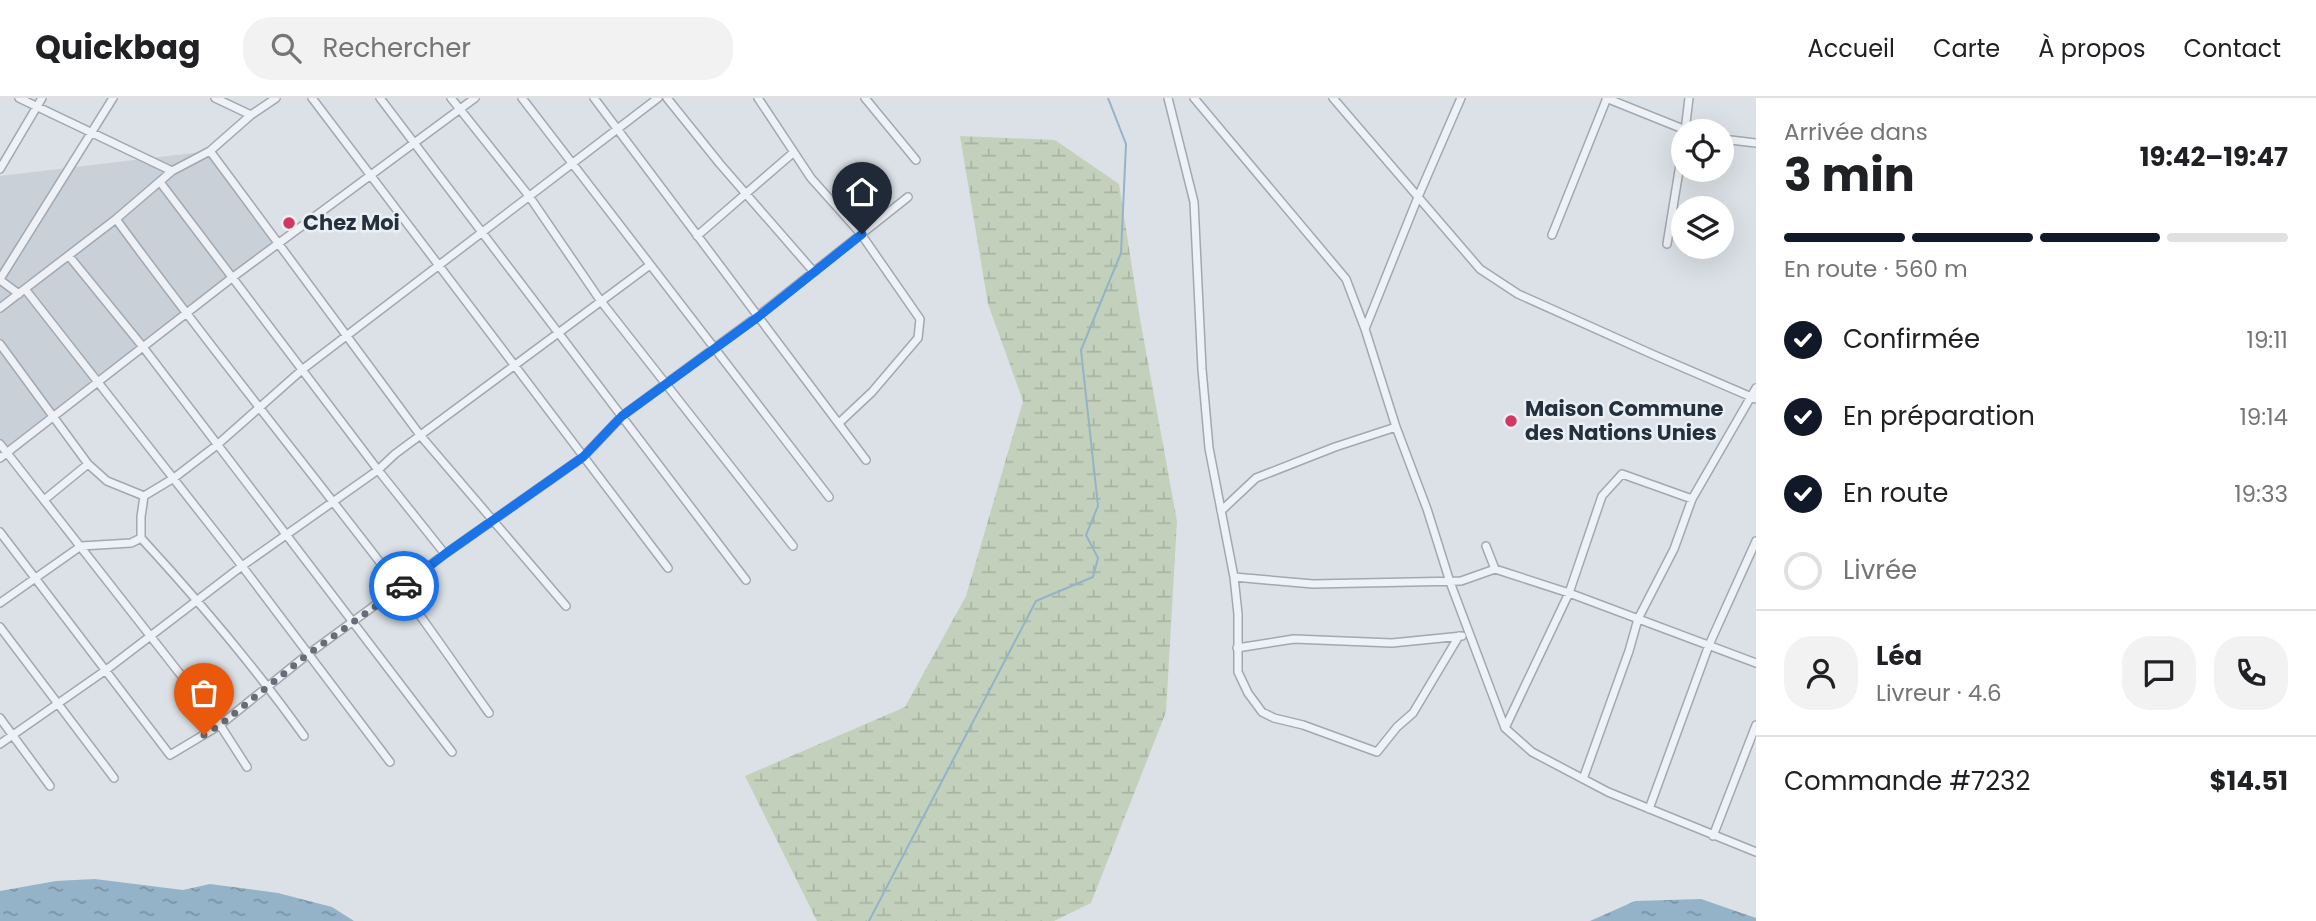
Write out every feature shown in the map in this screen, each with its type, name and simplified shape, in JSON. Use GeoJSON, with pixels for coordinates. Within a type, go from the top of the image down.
{"type":"FeatureCollection","features":[{"type":"Feature","properties":{"kind":"street"},"geometry":{"type":"LineString","coordinates":[[19,98],[172,171]]}},
{"type":"Feature","properties":{"kind":"street"},"geometry":{"type":"LineString","coordinates":[[0,169],[42,98]]}},
{"type":"Feature","properties":{"kind":"street"},"geometry":{"type":"LineString","coordinates":[[113,98],[0,280],[22,291],[98,382],[390,762]]}},
{"type":"Feature","properties":{"kind":"street"},"geometry":{"type":"LineString","coordinates":[[215,98],[251,115]]}},
{"type":"Feature","properties":{"kind":"street"},"geometry":{"type":"LineString","coordinates":[[0,308],[116,219],[172,171],[210,151],[251,115],[276,98]]}},
{"type":"Feature","properties":{"kind":"street"},"geometry":{"type":"LineString","coordinates":[[312,98],[668,568]]}},
{"type":"Feature","properties":{"kind":"street"},"geometry":{"type":"LineString","coordinates":[[380,98],[746,580]]}},
{"type":"Feature","properties":{"kind":"street"},"geometry":{"type":"LineString","coordinates":[[451,98],[529,196],[600,300],[793,546]]}},
{"type":"Feature","properties":{"kind":"street"},"geometry":{"type":"LineString","coordinates":[[3,455],[233,277],[475,98]]}},
{"type":"Feature","properties":{"kind":"street"},"geometry":{"type":"LineString","coordinates":[[522,98],[829,497]]}},
{"type":"Feature","properties":{"kind":"street"},"geometry":{"type":"LineString","coordinates":[[594,98],[866,460]]}},
{"type":"Feature","properties":{"kind":"street"},"geometry":{"type":"LineString","coordinates":[[144,496],[174,478],[217,445],[303,369],[658,98]]}},
{"type":"Feature","properties":{"kind":"street"},"geometry":{"type":"LineString","coordinates":[[667,98],[720,164],[814,272]]}},
{"type":"Feature","properties":{"kind":"street"},"geometry":{"type":"LineString","coordinates":[[758,98],[811,178],[862,234],[920,319],[918,338],[872,392],[839,423]]}},
{"type":"Feature","properties":{"kind":"street"},"geometry":{"type":"LineString","coordinates":[[865,98],[916,160]]}},
{"type":"Feature","properties":{"kind":"street"},"geometry":{"type":"LineString","coordinates":[[1168,98],[1194,202],[1202,369],[1209,448],[1234,577],[1238,614],[1238,672],[1248,693],[1262,712],[1274,718],[1303,725],[1377,752],[1397,727],[1413,713],[1459,636]]}},
{"type":"Feature","properties":{"kind":"street"},"geometry":{"type":"LineString","coordinates":[[1194,98],[1346,279],[1450,582],[1505,728],[1532,752],[1583,779],[1649,810],[1756,852]]}},
{"type":"Feature","properties":{"kind":"street"},"geometry":{"type":"LineString","coordinates":[[1334,98],[1480,269],[1518,294],[1753,398]]}},
{"type":"Feature","properties":{"kind":"street"},"geometry":{"type":"LineString","coordinates":[[1365,329],[1461,98]]}},
{"type":"Feature","properties":{"kind":"street"},"geometry":{"type":"LineString","coordinates":[[1552,235],[1606,98],[1671,125]]}},
{"type":"Feature","properties":{"kind":"street"},"geometry":{"type":"LineString","coordinates":[[1687,119],[1689,98]]}},
{"type":"Feature","properties":{"kind":"street"},"geometry":{"type":"LineString","coordinates":[[1734,140],[1756,143]]}},
{"type":"Feature","properties":{"kind":"street"},"geometry":{"type":"LineString","coordinates":[[210,151],[420,435],[566,606]]}},
{"type":"Feature","properties":{"kind":"street"},"geometry":{"type":"LineString","coordinates":[[697,236],[794,152]]}},
{"type":"Feature","properties":{"kind":"street"},"geometry":{"type":"LineString","coordinates":[[160,182],[445,554]]}},
{"type":"Feature","properties":{"kind":"street"},"geometry":{"type":"LineString","coordinates":[[1667,244],[1677,182]]}},
{"type":"Feature","properties":{"kind":"street"},"geometry":{"type":"LineString","coordinates":[[0,533],[170,755],[220,725],[307,655],[583,457],[622,416],[758,317],[908,197]]}},
{"type":"Feature","properties":{"kind":"street"},"geometry":{"type":"LineString","coordinates":[[116,219],[186,314],[400,589],[489,713]]}},
{"type":"Feature","properties":{"kind":"street"},"geometry":{"type":"LineString","coordinates":[[69,256],[144,347],[452,752]]}},
{"type":"Feature","properties":{"kind":"street"},"geometry":{"type":"LineString","coordinates":[[0,744],[106,670],[242,566],[378,470],[420,435],[650,265]]}},
{"type":"Feature","properties":{"kind":"street"},"geometry":{"type":"LineString","coordinates":[[0,344],[88,464],[107,481],[144,496]]}},
{"type":"Feature","properties":{"kind":"street"},"geometry":{"type":"LineString","coordinates":[[1583,779],[1638,619],[1674,549],[1692,499],[1753,398],[1756,388]]}},
{"type":"Feature","properties":{"kind":"street"},"geometry":{"type":"LineString","coordinates":[[1221,511],[1256,478],[1396,427]]}},
{"type":"Feature","properties":{"kind":"street"},"geometry":{"type":"LineString","coordinates":[[0,444],[3,455],[81,546],[220,725],[247,767]]}},
{"type":"Feature","properties":{"kind":"street"},"geometry":{"type":"LineString","coordinates":[[44,500],[88,464]]}},
{"type":"Feature","properties":{"kind":"street"},"geometry":{"type":"LineString","coordinates":[[1505,728],[1569,593],[1602,496],[1622,474],[1692,499]]}},
{"type":"Feature","properties":{"kind":"street"},"geometry":{"type":"LineString","coordinates":[[144,496],[141,538],[199,601],[269,687],[304,736]]}},
{"type":"Feature","properties":{"kind":"street"},"geometry":{"type":"LineString","coordinates":[[0,603],[81,546],[131,543],[141,538]]}},
{"type":"Feature","properties":{"kind":"street"},"geometry":{"type":"LineString","coordinates":[[1649,810],[1709,645],[1756,541]]}},
{"type":"Feature","properties":{"kind":"street"},"geometry":{"type":"LineString","coordinates":[[1486,546],[1495,569]]}},
{"type":"Feature","properties":{"kind":"street"},"geometry":{"type":"LineString","coordinates":[[1234,577],[1313,584],[1450,582],[1495,569],[1569,593],[1756,663]]}},
{"type":"Feature","properties":{"kind":"street"},"geometry":{"type":"LineString","coordinates":[[0,627],[114,778]]}},
{"type":"Feature","properties":{"kind":"street"},"geometry":{"type":"LineString","coordinates":[[1237,648],[1294,639],[1392,643],[1469,634]]}},
{"type":"Feature","properties":{"kind":"street"},"geometry":{"type":"LineString","coordinates":[[0,718],[50,786]]}},
{"type":"Feature","properties":{"kind":"street"},"geometry":{"type":"LineString","coordinates":[[1713,835],[1756,725]]}},
{"type":"Feature","properties":{"kind":"shaded area"},"geometry":{"type":"Polygon","coordinates":[[[210,151],[278,244],[0,454],[0,176],[210,151]]]}},
{"type":"Feature","properties":{"kind":"green space"},"geometry":{"type":"Polygon","coordinates":[[[960,136],[1055,140],[1119,184],[1140,319],[1177,521],[1166,712],[1091,903],[1054,921],[817,921],[745,776],[905,707],[966,596],[1023,401],[988,304],[960,136]]]}},
{"type":"Feature","properties":{"kind":"water"},"geometry":{"type":"Polygon","coordinates":[[[95,879],[183,890],[210,884],[278,893],[332,907],[354,921],[0,921],[0,891],[56,881],[95,879]]]}},
{"type":"Feature","properties":{"kind":"water"},"geometry":{"type":"Polygon","coordinates":[[[1701,899],[1756,918],[1756,921],[1590,921],[1635,901],[1701,899]]]}},
{"type":"Feature","properties":{"kind":"waterway"},"geometry":{"type":"LineString","coordinates":[[869,921],[1036,601],[1093,577],[1098,558],[1086,535],[1098,506],[1081,350],[1121,253],[1126,144],[1108,98]]}},
{"type":"Feature","properties":{"kind":"way so far"},"geometry":{"type":"LineString","coordinates":[[204,735],[307,655],[404,586]]}},
{"type":"Feature","properties":{"kind":"place","name":"Chez Moi"},"geometry":{"type":"Point","coordinates":[289,223]}},
{"type":"Feature","properties":{"kind":"place","name":"Maison Commune des Nations Unies"},"geometry":{"type":"Point","coordinates":[1511,421]}},
{"type":"Feature","properties":{"kind":"route"},"geometry":{"type":"LineString","coordinates":[[404,586],[583,457],[622,416],[758,317],[862,234]]}}]}
